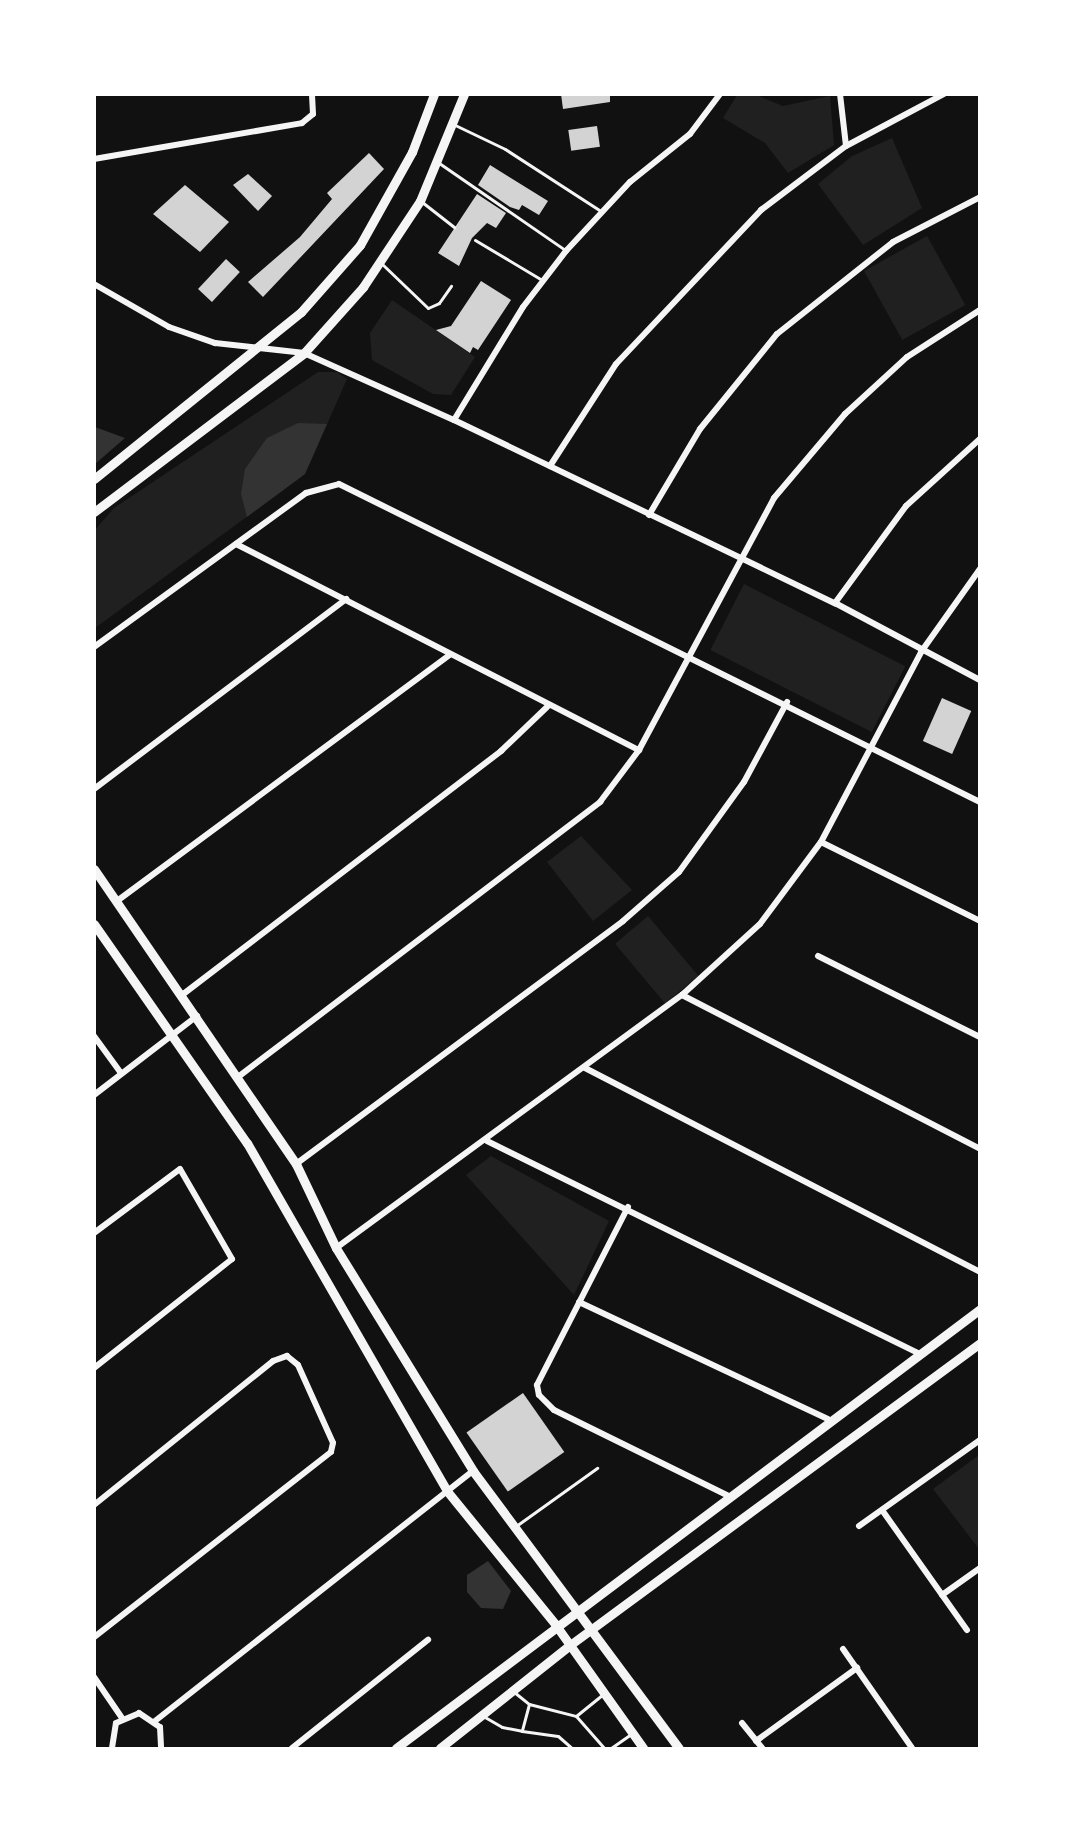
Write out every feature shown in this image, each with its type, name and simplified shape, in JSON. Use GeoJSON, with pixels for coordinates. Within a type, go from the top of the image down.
{"type":"FeatureCollection","features":[{"type":"Feature","properties":{"kind":"main road"},"geometry":{"type":"LineString","coordinates":[[94,479],[265,347],[360,245],[412,152],[434,94]]}},
{"type":"Feature","properties":{"kind":"main road"},"geometry":{"type":"LineString","coordinates":[[94,512],[304,353],[381,263],[420,201],[439,163],[464,94]]}},
{"type":"Feature","properties":{"kind":"main road"},"geometry":{"type":"LineString","coordinates":[[94,869],[197,1016],[296,1164],[336,1248],[473,1471],[516,1526],[679,1749]]}},
{"type":"Feature","properties":{"kind":"main road"},"geometry":{"type":"LineString","coordinates":[[94,924],[247,1143],[447,1491],[555,1624],[644,1749]]}},
{"type":"Feature","properties":{"kind":"main road"},"geometry":{"type":"LineString","coordinates":[[396,1749],[555,1624],[577,1610],[828,1419],[980,1309]]}},
{"type":"Feature","properties":{"kind":"main road"},"geometry":{"type":"LineString","coordinates":[[440,1749],[570,1645],[980,1343]]}},
{"type":"Feature","properties":{"kind":"street"},"geometry":{"type":"LineString","coordinates":[[94,159],[311,118],[312,94]]}},
{"type":"Feature","properties":{"kind":"street"},"geometry":{"type":"LineString","coordinates":[[454,420],[544,280],[566,251],[603,212],[690,134],[720,94]]}},
{"type":"Feature","properties":{"kind":"street"},"geometry":{"type":"LineString","coordinates":[[840,94],[846,146]]}},
{"type":"Feature","properties":{"kind":"street"},"geometry":{"type":"LineString","coordinates":[[550,466],[616,364],[692,277],[761,210],[846,146],[944,94]]}},
{"type":"Feature","properties":{"kind":"street"},"geometry":{"type":"LineString","coordinates":[[649,515],[700,429],[777,334],[893,242],[980,197]]}},
{"type":"Feature","properties":{"kind":"street"},"geometry":{"type":"LineString","coordinates":[[94,284],[169,327],[215,343],[304,353],[454,420],[738,559],[835,603],[921,652],[980,680]]}},
{"type":"Feature","properties":{"kind":"street"},"geometry":{"type":"LineString","coordinates":[[238,1077],[563,834],[600,802],[639,750],[738,559],[774,498],[845,414],[907,357],[980,310]]}},
{"type":"Feature","properties":{"kind":"street"},"geometry":{"type":"LineString","coordinates":[[835,603],[906,506],[980,440]]}},
{"type":"Feature","properties":{"kind":"street"},"geometry":{"type":"LineString","coordinates":[[94,647],[317,486],[339,484],[687,658],[787,702],[980,802]]}},
{"type":"Feature","properties":{"kind":"street"},"geometry":{"type":"LineString","coordinates":[[236,544],[346,599],[547,707],[639,750]]}},
{"type":"Feature","properties":{"kind":"street"},"geometry":{"type":"LineString","coordinates":[[336,1248],[487,1141],[682,995],[760,924],[821,842],[921,652],[980,569]]}},
{"type":"Feature","properties":{"kind":"street"},"geometry":{"type":"LineString","coordinates":[[94,789],[346,599]]}},
{"type":"Feature","properties":{"kind":"street"},"geometry":{"type":"LineString","coordinates":[[117,901],[449,655]]}},
{"type":"Feature","properties":{"kind":"street"},"geometry":{"type":"LineString","coordinates":[[296,1164],[623,921],[679,872],[744,782],[787,702]]}},
{"type":"Feature","properties":{"kind":"street"},"geometry":{"type":"LineString","coordinates":[[182,995],[501,751],[547,707]]}},
{"type":"Feature","properties":{"kind":"street"},"geometry":{"type":"LineString","coordinates":[[821,842],[980,921]]}},
{"type":"Feature","properties":{"kind":"street"},"geometry":{"type":"LineString","coordinates":[[818,956],[980,1037]]}},
{"type":"Feature","properties":{"kind":"street"},"geometry":{"type":"LineString","coordinates":[[682,995],[980,1149]]}},
{"type":"Feature","properties":{"kind":"street"},"geometry":{"type":"LineString","coordinates":[[94,1095],[197,1016]]}},
{"type":"Feature","properties":{"kind":"street"},"geometry":{"type":"LineString","coordinates":[[94,1036],[121,1073]]}},
{"type":"Feature","properties":{"kind":"street"},"geometry":{"type":"LineString","coordinates":[[585,1068],[980,1272]]}},
{"type":"Feature","properties":{"kind":"street"},"geometry":{"type":"LineString","coordinates":[[487,1141],[628,1207],[918,1353]]}},
{"type":"Feature","properties":{"kind":"street"},"geometry":{"type":"LineString","coordinates":[[94,1233],[180,1169],[232,1259],[94,1368]]}},
{"type":"Feature","properties":{"kind":"street"},"geometry":{"type":"LineString","coordinates":[[628,1207],[537,1385],[544,1402],[727,1495]]}},
{"type":"Feature","properties":{"kind":"street"},"geometry":{"type":"LineString","coordinates":[[579,1302],[828,1419]]}},
{"type":"Feature","properties":{"kind":"street"},"geometry":{"type":"LineString","coordinates":[[94,1505],[273,1361],[287,1356],[298,1365],[333,1443],[327,1457],[94,1637]]}},
{"type":"Feature","properties":{"kind":"street"},"geometry":{"type":"LineString","coordinates":[[860,1526],[980,1440]]}},
{"type":"Feature","properties":{"kind":"street"},"geometry":{"type":"LineString","coordinates":[[155,1721],[473,1471]]}},
{"type":"Feature","properties":{"kind":"street"},"geometry":{"type":"LineString","coordinates":[[882,1510],[967,1630]]}},
{"type":"Feature","properties":{"kind":"street"},"geometry":{"type":"LineString","coordinates":[[942,1595],[980,1568]]}},
{"type":"Feature","properties":{"kind":"street"},"geometry":{"type":"LineString","coordinates":[[292,1749],[428,1640]]}},
{"type":"Feature","properties":{"kind":"street"},"geometry":{"type":"LineString","coordinates":[[843,1649],[912,1749]]}},
{"type":"Feature","properties":{"kind":"street"},"geometry":{"type":"LineString","coordinates":[[756,1740],[856,1668]]}},
{"type":"Feature","properties":{"kind":"street"},"geometry":{"type":"LineString","coordinates":[[94,1677],[122,1718]]}},
{"type":"Feature","properties":{"kind":"street"},"geometry":{"type":"LineString","coordinates":[[112,1749],[112,1729],[122,1718],[139,1713],[155,1721],[163,1734],[161,1749]]}},
{"type":"Feature","properties":{"kind":"street"},"geometry":{"type":"LineString","coordinates":[[742,1723],[762,1749]]}},
{"type":"Feature","properties":{"kind":"lane"},"geometry":{"type":"LineString","coordinates":[[454,124],[505,149],[603,212]]}},
{"type":"Feature","properties":{"kind":"lane"},"geometry":{"type":"LineString","coordinates":[[439,163],[566,251]]}},
{"type":"Feature","properties":{"kind":"lane"},"geometry":{"type":"LineString","coordinates":[[420,201],[454,227]]}},
{"type":"Feature","properties":{"kind":"lane"},"geometry":{"type":"LineString","coordinates":[[475,240],[544,280]]}},
{"type":"Feature","properties":{"kind":"lane"},"geometry":{"type":"LineString","coordinates":[[381,263],[428,308],[440,303],[452,286]]}},
{"type":"Feature","properties":{"kind":"lane"},"geometry":{"type":"LineString","coordinates":[[516,1526],[597,1467]]}},
{"type":"Feature","properties":{"kind":"lane"},"geometry":{"type":"LineString","coordinates":[[513,1691],[529,1704],[576,1716],[604,1749]]}},
{"type":"Feature","properties":{"kind":"lane"},"geometry":{"type":"LineString","coordinates":[[576,1716],[604,1693]]}},
{"type":"Feature","properties":{"kind":"lane"},"geometry":{"type":"LineString","coordinates":[[522,1731],[529,1704]]}},
{"type":"Feature","properties":{"kind":"lane"},"geometry":{"type":"LineString","coordinates":[[482,1715],[502,1728],[558,1736],[572,1749]]}},
{"type":"Feature","properties":{"kind":"lane"},"geometry":{"type":"LineString","coordinates":[[611,1749],[633,1733]]}},
{"type":"Feature","properties":{"kind":"shaded area"},"geometry":{"type":"Polygon","coordinates":[[[737,95],[756,95],[783,106],[830,96],[834,145],[788,173],[765,143],[723,118],[737,95]]]}},
{"type":"Feature","properties":{"kind":"shaded area"},"geometry":{"type":"Polygon","coordinates":[[[892,138],[922,208],[863,245],[818,184],[852,156],[892,138]]]}},
{"type":"Feature","properties":{"kind":"shaded area"},"geometry":{"type":"Polygon","coordinates":[[[927,236],[965,305],[902,340],[864,271],[927,236]]]}},
{"type":"Feature","properties":{"kind":"shaded area"},"geometry":{"type":"Polygon","coordinates":[[[392,300],[475,357],[451,395],[433,394],[372,360],[370,333],[392,300]]]}},
{"type":"Feature","properties":{"kind":"shaded area"},"geometry":{"type":"Polygon","coordinates":[[[318,372],[337,372],[347,379],[305,474],[95,628],[94,531],[114,508],[318,372]]]}},
{"type":"Feature","properties":{"kind":"shaded area"},"geometry":{"type":"Polygon","coordinates":[[[298,423],[327,424],[305,474],[247,517],[241,494],[245,469],[267,438],[298,423]]]}},
{"type":"Feature","properties":{"kind":"shaded area"},"geometry":{"type":"Polygon","coordinates":[[[95,427],[125,438],[94,464],[95,427]]]}},
{"type":"Feature","properties":{"kind":"shaded area"},"geometry":{"type":"Polygon","coordinates":[[[744,584],[905,666],[872,732],[710,650],[744,584]]]}},
{"type":"Feature","properties":{"kind":"shaded area"},"geometry":{"type":"Polygon","coordinates":[[[581,836],[632,890],[593,921],[547,862],[581,836]]]}},
{"type":"Feature","properties":{"kind":"shaded area"},"geometry":{"type":"Polygon","coordinates":[[[648,916],[698,976],[665,1003],[615,944],[648,916]]]}},
{"type":"Feature","properties":{"kind":"shaded area"},"geometry":{"type":"Polygon","coordinates":[[[491,1156],[609,1221],[574,1295],[466,1175],[491,1156]]]}},
{"type":"Feature","properties":{"kind":"shaded area"},"geometry":{"type":"Polygon","coordinates":[[[979,1455],[979,1549],[933,1489],[979,1455]]]}},
{"type":"Feature","properties":{"kind":"shaded area"},"geometry":{"type":"Polygon","coordinates":[[[488,1561],[511,1591],[503,1609],[481,1608],[467,1592],[467,1575],[488,1561]]]}},
{"type":"Feature","properties":{"kind":"building"},"geometry":{"type":"Polygon","coordinates":[[[561,94],[610,94],[610,102],[563,109],[561,94]]]}},
{"type":"Feature","properties":{"kind":"building"},"geometry":{"type":"Polygon","coordinates":[[[597,126],[600,147],[571,151],[568,130],[597,126]]]}},
{"type":"Feature","properties":{"kind":"building"},"geometry":{"type":"Polygon","coordinates":[[[369,153],[384,169],[263,297],[248,282],[300,237],[332,199],[327,193],[369,153]]]}},
{"type":"Feature","properties":{"kind":"building"},"geometry":{"type":"Polygon","coordinates":[[[490,165],[548,201],[539,215],[522,205],[519,210],[510,207],[478,185],[490,165]]]}},
{"type":"Feature","properties":{"kind":"building"},"geometry":{"type":"Polygon","coordinates":[[[248,174],[272,196],[258,211],[233,185],[248,174]]]}},
{"type":"Feature","properties":{"kind":"building"},"geometry":{"type":"Polygon","coordinates":[[[185,185],[229,222],[200,252],[153,214],[185,185]]]}},
{"type":"Feature","properties":{"kind":"building"},"geometry":{"type":"Polygon","coordinates":[[[477,194],[506,213],[496,228],[487,223],[472,238],[459,266],[438,253],[477,194]]]}},
{"type":"Feature","properties":{"kind":"building"},"geometry":{"type":"Polygon","coordinates":[[[226,259],[240,272],[212,302],[198,289],[226,259]]]}},
{"type":"Feature","properties":{"kind":"building"},"geometry":{"type":"Polygon","coordinates":[[[481,281],[511,300],[478,350],[473,347],[470,353],[436,330],[451,326],[481,281]]]}},
{"type":"Feature","properties":{"kind":"building"},"geometry":{"type":"Polygon","coordinates":[[[942,698],[971,711],[952,754],[923,741],[942,698]]]}},
{"type":"Feature","properties":{"kind":"building"},"geometry":{"type":"Polygon","coordinates":[[[523,1393],[564,1452],[508,1492],[466,1433],[523,1393]]]}}]}
